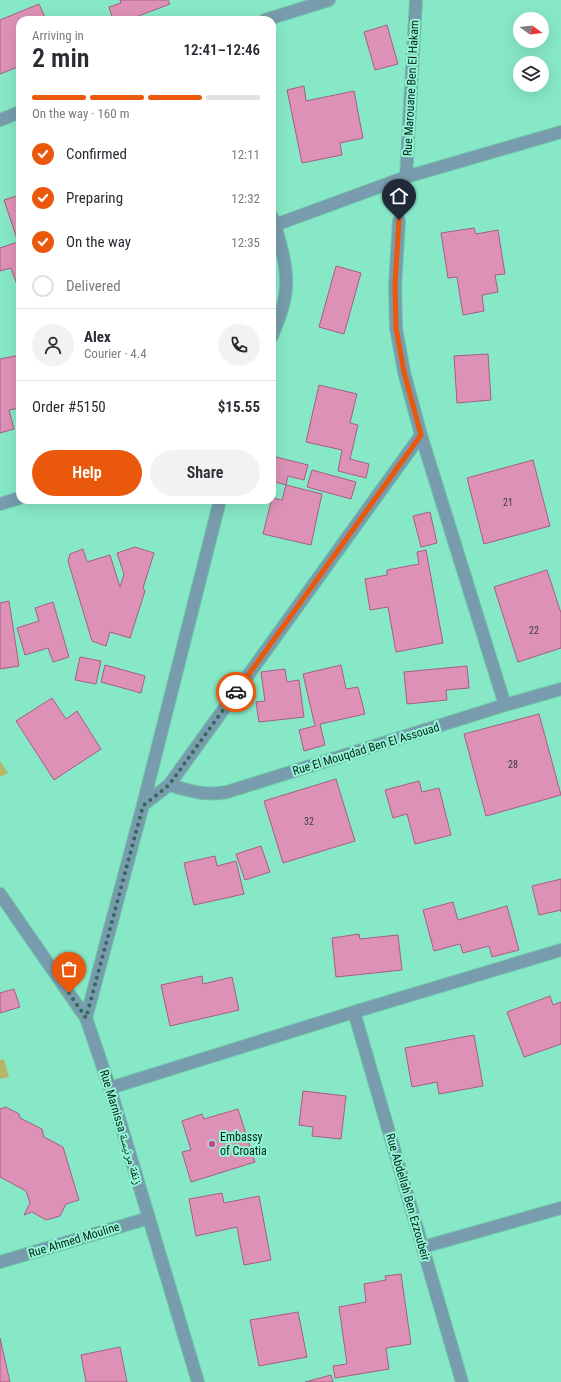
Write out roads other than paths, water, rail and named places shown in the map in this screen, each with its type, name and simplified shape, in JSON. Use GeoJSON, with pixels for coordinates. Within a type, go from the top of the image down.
{"type":"FeatureCollection","features":[{"type":"Feature","properties":{"kind":"street"},"geometry":{"type":"LineString","coordinates":[[276,17],[330,0]]}},
{"type":"Feature","properties":{"kind":"street","name":"Rue Marouane Ben El Hakam"},"geometry":{"type":"LineString","coordinates":[[406,177],[416,0]]}},
{"type":"Feature","properties":{"kind":"street"},"geometry":{"type":"LineString","coordinates":[[0,120],[16,114]]}},
{"type":"Feature","properties":{"kind":"street"},"geometry":{"type":"LineString","coordinates":[[276,220],[406,177],[561,132]]}},
{"type":"Feature","properties":{"kind":"street"},"geometry":{"type":"LineString","coordinates":[[399,220],[395,286],[396,328],[404,372],[421,435],[505,705]]}},
{"type":"Feature","properties":{"kind":"street"},"geometry":{"type":"LineString","coordinates":[[276,229],[282,252],[286,288],[276,324]]}},
{"type":"Feature","properties":{"kind":"street"},"geometry":{"type":"LineString","coordinates":[[143,806],[169,785],[421,435]]}},
{"type":"Feature","properties":{"kind":"street"},"geometry":{"type":"LineString","coordinates":[[0,504],[16,499]]}},
{"type":"Feature","properties":{"kind":"street"},"geometry":{"type":"LineString","coordinates":[[86,1018],[143,806],[219,504]]}},
{"type":"Feature","properties":{"kind":"street","name":"Rue El Mouqdad Ben El Assouad"},"geometry":{"type":"LineString","coordinates":[[169,785],[199,793],[213,794],[227,792],[505,705],[561,689]]}},
{"type":"Feature","properties":{"kind":"street","name":"Rue Marnissa زنقة مرنيسة"},"geometry":{"type":"LineString","coordinates":[[0,894],[86,1018],[110,1088],[198,1382]]}},
{"type":"Feature","properties":{"kind":"street"},"geometry":{"type":"LineString","coordinates":[[110,1088],[354,1012],[561,950]]}},
{"type":"Feature","properties":{"kind":"street","name":"Rue Abdellah Ben Ezzoubeir"},"geometry":{"type":"LineString","coordinates":[[354,1012],[462,1382]]}},
{"type":"Feature","properties":{"kind":"street"},"geometry":{"type":"LineString","coordinates":[[423,1247],[561,1208]]}},
{"type":"Feature","properties":{"kind":"street","name":"Rue Ahmed Mouline"},"geometry":{"type":"LineString","coordinates":[[0,1262],[149,1218]]}},
{"type":"Feature","properties":{"kind":"place","name":"Embassy of Croatia"},"geometry":{"type":"Point","coordinates":[212,1144]}}]}
